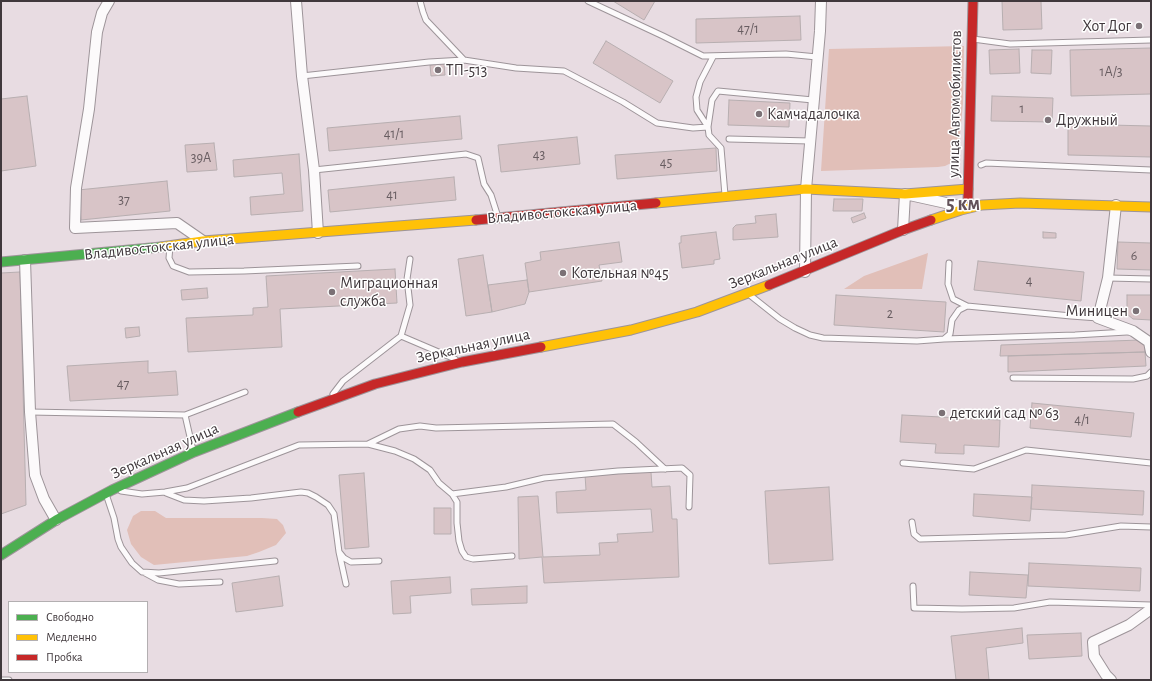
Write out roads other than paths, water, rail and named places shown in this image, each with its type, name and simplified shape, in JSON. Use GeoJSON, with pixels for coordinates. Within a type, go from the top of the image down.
{"type":"FeatureCollection","features":[{"type":"Feature","properties":{"kind":"main road","name":"улица Автомобилистов"},"geometry":{"type":"LineString","coordinates":[[968,208],[973,1]]}},
{"type":"Feature","properties":{"kind":"main road","name":"Владивостокская улица"},"geometry":{"type":"LineString","coordinates":[[1,262],[170,246],[203,241],[499,218],[806,189],[905,194],[968,189]]}},
{"type":"Feature","properties":{"kind":"main road","name":"Зеркальная улица"},"geometry":{"type":"LineString","coordinates":[[1,555],[56,520],[109,492],[194,452],[327,401],[376,384],[462,362],[631,330],[697,312],[805,272],[903,230],[952,212],[968,208],[1020,203],[1151,207]]}},
{"type":"Feature","properties":{"kind":"street"},"geometry":{"type":"LineString","coordinates":[[109,1],[102,13],[97,32],[89,109],[76,188],[75,228],[177,223],[203,241]]}},
{"type":"Feature","properties":{"kind":"street"},"geometry":{"type":"LineString","coordinates":[[296,1],[302,76],[314,170],[318,232]]}},
{"type":"Feature","properties":{"kind":"street"},"geometry":{"type":"LineString","coordinates":[[805,272],[806,189],[821,1]]}},
{"type":"Feature","properties":{"kind":"street"},"geometry":{"type":"LineString","coordinates":[[903,230],[905,194]]}},
{"type":"Feature","properties":{"kind":"street","name":"Владивостокская улица"},"geometry":{"type":"LineString","coordinates":[[905,194],[968,208]]}},
{"type":"Feature","properties":{"kind":"street"},"geometry":{"type":"LineString","coordinates":[[1116,205],[1108,278],[1098,318],[1133,332],[1149,342],[1151,352]]}},
{"type":"Feature","properties":{"kind":"street"},"geometry":{"type":"LineString","coordinates":[[25,260],[30,412],[35,475],[44,499],[56,520]]}},
{"type":"Feature","properties":{"kind":"street"},"geometry":{"type":"LineString","coordinates":[[1111,680],[1094,656],[1093,642],[1128,625],[1151,609]]}},
{"type":"Feature","properties":{"kind":"lane"},"geometry":{"type":"LineString","coordinates":[[420,1],[422,12],[426,20],[464,60]]}},
{"type":"Feature","properties":{"kind":"lane"},"geometry":{"type":"LineString","coordinates":[[588,1],[703,56],[713,57],[786,54],[817,57]]}},
{"type":"Feature","properties":{"kind":"lane"},"geometry":{"type":"LineString","coordinates":[[972,39],[1010,44],[1151,40]]}},
{"type":"Feature","properties":{"kind":"lane"},"geometry":{"type":"LineString","coordinates":[[708,127],[697,110],[696,97],[700,82],[713,57]]}},
{"type":"Feature","properties":{"kind":"lane"},"geometry":{"type":"LineString","coordinates":[[302,76],[429,62],[464,60],[516,68],[564,71],[623,102],[657,123],[693,128],[708,127]]}},
{"type":"Feature","properties":{"kind":"lane"},"geometry":{"type":"LineString","coordinates":[[725,197],[721,148],[709,135],[708,127],[712,100],[718,91],[813,100]]}},
{"type":"Feature","properties":{"kind":"lane"},"geometry":{"type":"LineString","coordinates":[[730,139],[810,141]]}},
{"type":"Feature","properties":{"kind":"lane"},"geometry":{"type":"LineString","coordinates":[[314,170],[466,154],[478,158],[484,184],[492,195],[499,218]]}},
{"type":"Feature","properties":{"kind":"lane"},"geometry":{"type":"LineString","coordinates":[[980,165],[986,163],[1151,170]]}},
{"type":"Feature","properties":{"kind":"lane"},"geometry":{"type":"LineString","coordinates":[[170,246],[169,258],[173,266],[189,272],[358,266]]}},
{"type":"Feature","properties":{"kind":"lane"},"geometry":{"type":"LineString","coordinates":[[327,401],[343,381],[401,336],[410,305],[407,279],[410,259]]}},
{"type":"Feature","properties":{"kind":"lane"},"geometry":{"type":"LineString","coordinates":[[949,263],[948,284],[953,299],[967,306],[1098,318]]}},
{"type":"Feature","properties":{"kind":"lane"},"geometry":{"type":"LineString","coordinates":[[1108,278],[1151,279]]}},
{"type":"Feature","properties":{"kind":"lane"},"geometry":{"type":"LineString","coordinates":[[748,294],[780,319],[795,328],[810,335],[823,338],[917,341],[1133,332]]}},
{"type":"Feature","properties":{"kind":"lane"},"geometry":{"type":"LineString","coordinates":[[944,339],[950,334],[952,320],[959,310],[967,306]]}},
{"type":"Feature","properties":{"kind":"lane"},"geometry":{"type":"LineString","coordinates":[[401,336],[462,362]]}},
{"type":"Feature","properties":{"kind":"lane"},"geometry":{"type":"LineString","coordinates":[[1012,378],[1133,379],[1147,376],[1151,372]]}},
{"type":"Feature","properties":{"kind":"lane"},"geometry":{"type":"LineString","coordinates":[[30,412],[185,415],[245,392]]}},
{"type":"Feature","properties":{"kind":"lane"},"geometry":{"type":"LineString","coordinates":[[185,415],[194,452]]}},
{"type":"Feature","properties":{"kind":"lane"},"geometry":{"type":"LineString","coordinates":[[368,444],[399,429],[420,426],[436,428],[613,424],[636,442],[665,469]]}},
{"type":"Feature","properties":{"kind":"lane"},"geometry":{"type":"LineString","coordinates":[[220,582],[180,584],[158,580],[142,572],[132,563],[121,547],[118,539],[109,492],[142,494],[187,488],[299,444],[368,444],[395,451],[414,459],[430,470],[439,483],[452,494],[457,502],[459,541],[464,554],[470,559],[512,556]]}},
{"type":"Feature","properties":{"kind":"lane"},"geometry":{"type":"LineString","coordinates":[[903,462],[974,469],[1026,450],[1151,463]]}},
{"type":"Feature","properties":{"kind":"lane"},"geometry":{"type":"LineString","coordinates":[[452,494],[506,487],[544,478],[618,471],[682,468],[690,475],[689,507]]}},
{"type":"Feature","properties":{"kind":"lane"},"geometry":{"type":"LineString","coordinates":[[165,492],[184,500],[204,501],[251,498],[295,492],[308,493],[316,497],[328,505],[334,514],[346,584]]}},
{"type":"Feature","properties":{"kind":"lane"},"geometry":{"type":"LineString","coordinates":[[912,522],[914,534],[920,539],[1066,535],[1121,526],[1151,527]]}},
{"type":"Feature","properties":{"kind":"lane"},"geometry":{"type":"LineString","coordinates":[[340,552],[344,558],[351,562],[379,560]]}},
{"type":"Feature","properties":{"kind":"lane"},"geometry":{"type":"LineString","coordinates":[[142,572],[158,573],[274,561]]}},
{"type":"Feature","properties":{"kind":"lane"},"geometry":{"type":"LineString","coordinates":[[913,586],[914,608],[1014,608],[1050,602],[1151,605]]}},
{"type":"Feature","properties":{"kind":"lane"},"geometry":{"type":"LineString","coordinates":[[1,680],[9,680]]}},
{"type":"Feature","properties":{"kind":"place","name":"Хот Дог"},"geometry":{"type":"Point","coordinates":[1139,26]}},
{"type":"Feature","properties":{"kind":"place","name":"ТП-513"},"geometry":{"type":"Point","coordinates":[438,70]}},
{"type":"Feature","properties":{"kind":"place","name":"Камчадалочка"},"geometry":{"type":"Point","coordinates":[759,114]}},
{"type":"Feature","properties":{"kind":"place","name":"Дружный"},"geometry":{"type":"Point","coordinates":[1048,120]}},
{"type":"Feature","properties":{"kind":"place","name":"Котельная №45"},"geometry":{"type":"Point","coordinates":[563,273]}},
{"type":"Feature","properties":{"kind":"place","name":"Миграционная служба"},"geometry":{"type":"Point","coordinates":[332,292]}},
{"type":"Feature","properties":{"kind":"place","name":"Миницен"},"geometry":{"type":"Point","coordinates":[1136,311]}},
{"type":"Feature","properties":{"kind":"place","name":"детский сад № 63"},"geometry":{"type":"Point","coordinates":[942,413]}},
{"type":"Feature","properties":{"kind":"district","name":"5 км"},"geometry":{"type":"Point","coordinates":[963,204]}}]}
